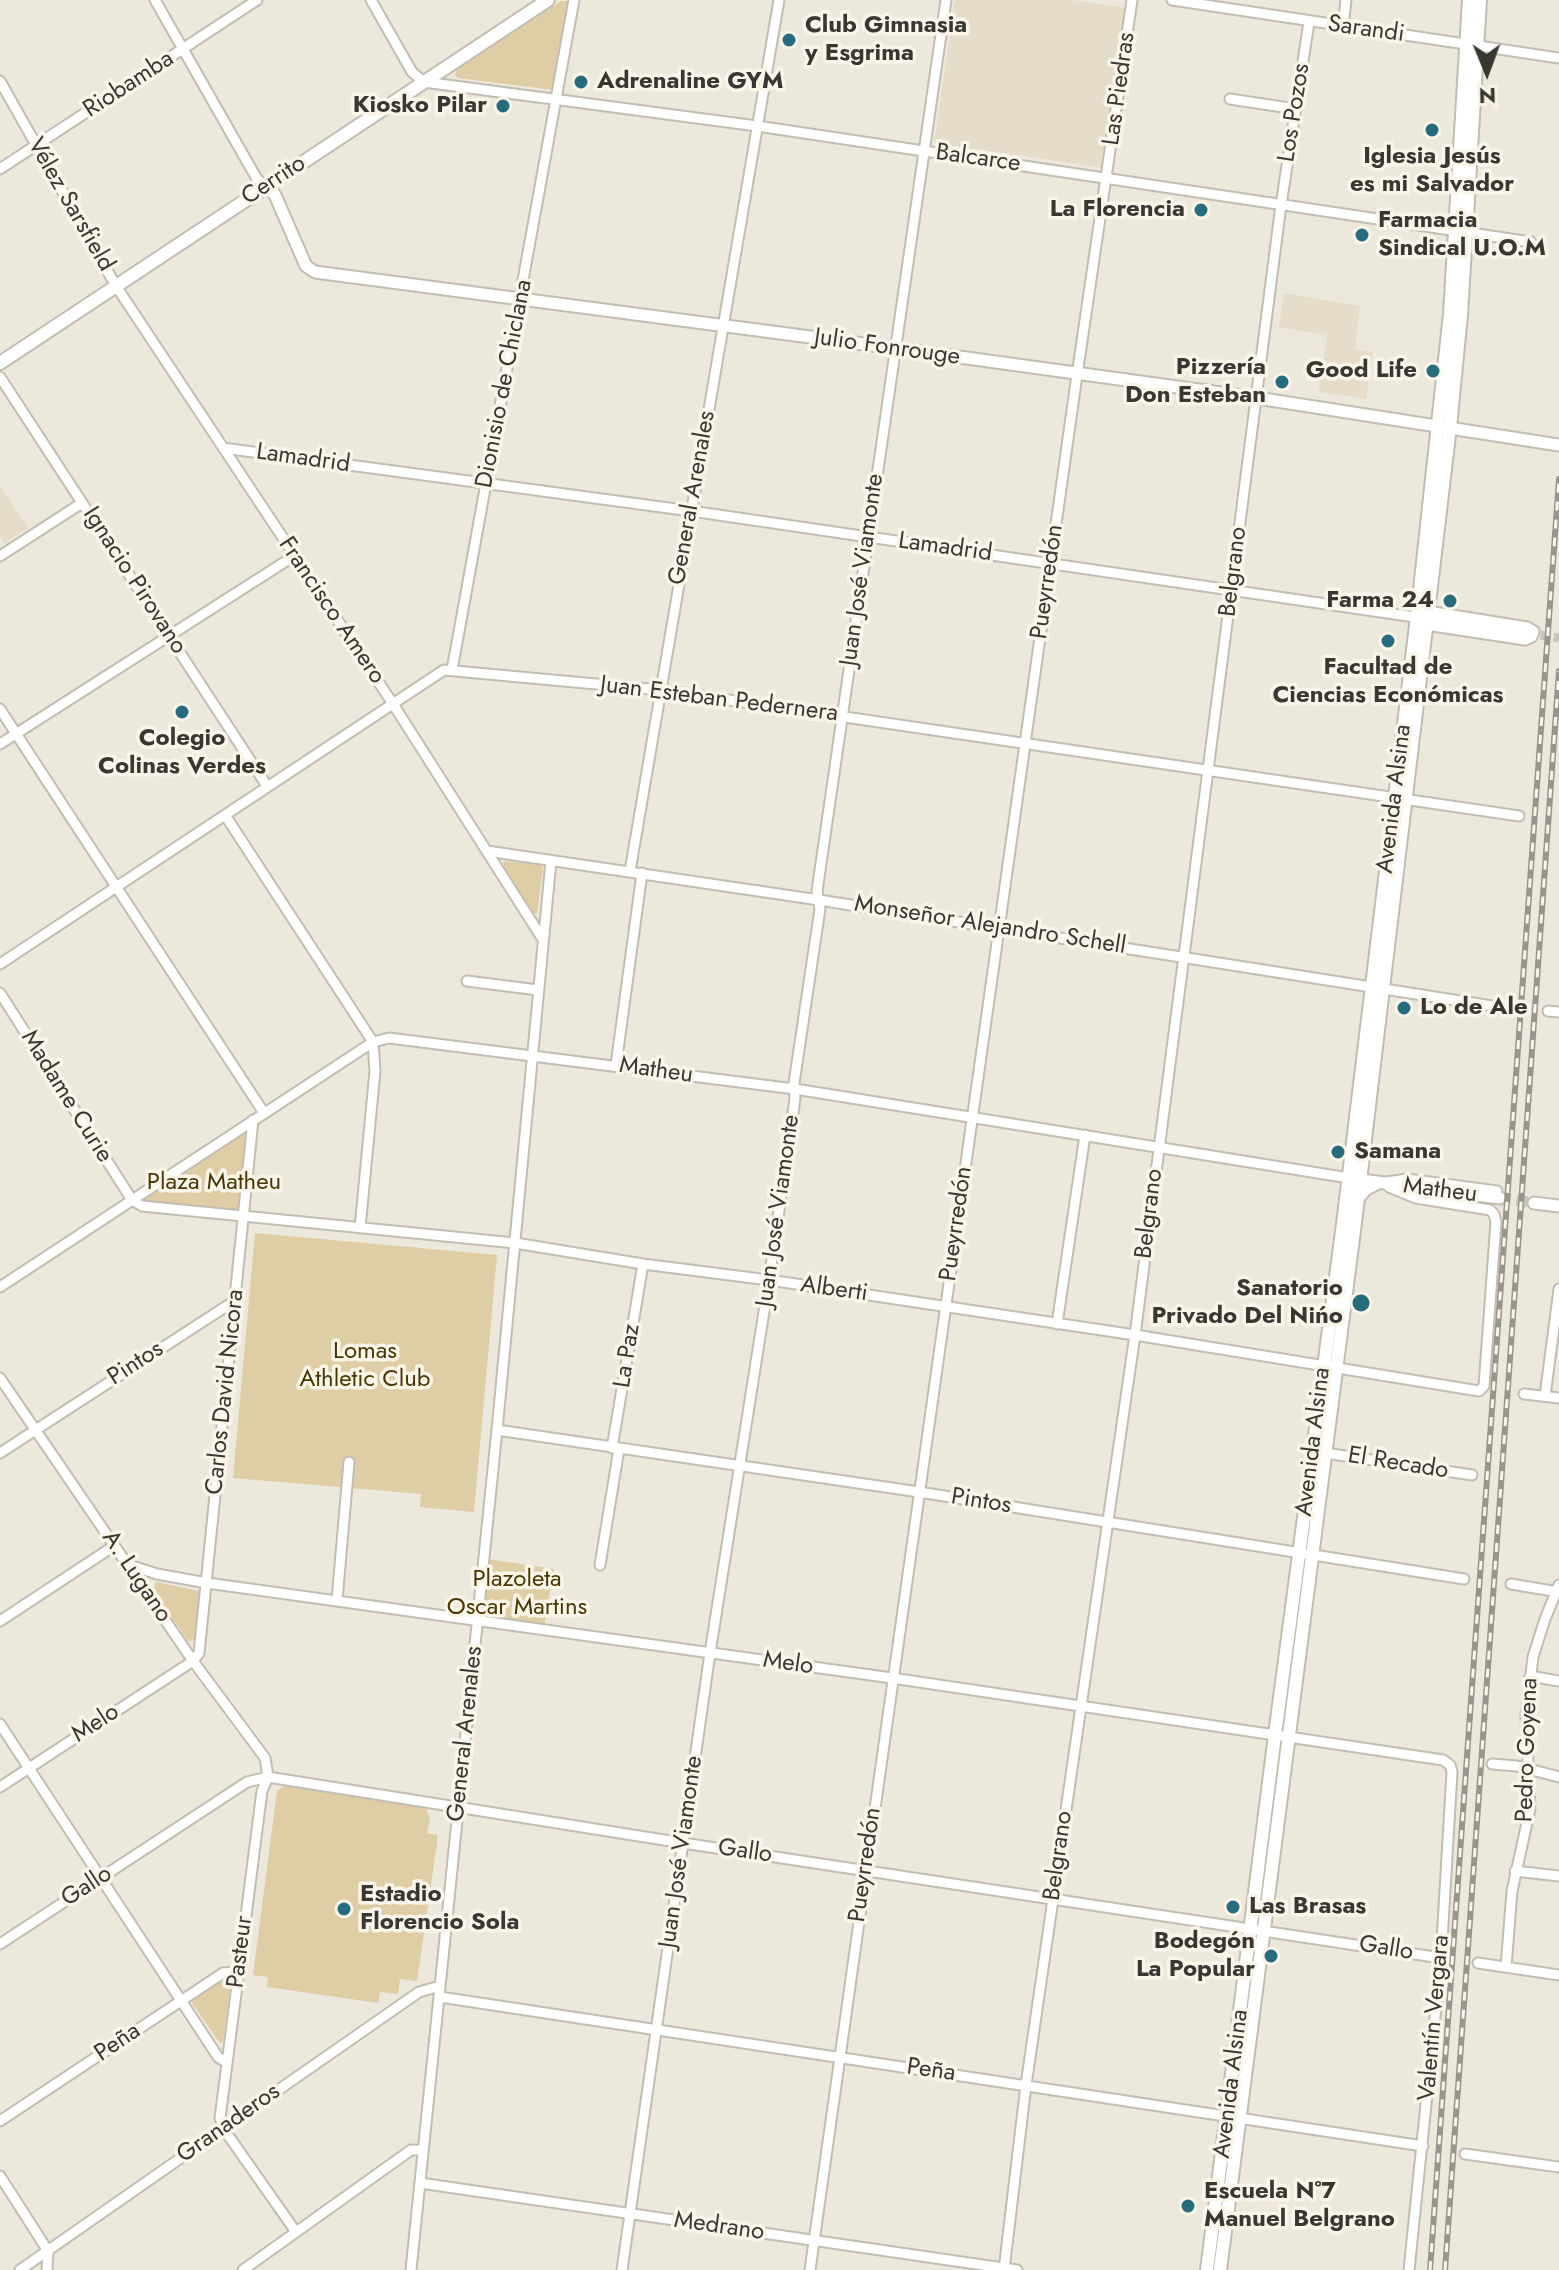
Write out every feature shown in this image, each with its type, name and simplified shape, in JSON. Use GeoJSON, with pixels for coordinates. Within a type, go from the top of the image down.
{"type":"FeatureCollection","features":[{"type":"Feature","properties":{"kind":"main road","name":"Cerrito"},"geometry":{"type":"LineString","coordinates":[[0,363],[548,0]]}},
{"type":"Feature","properties":{"kind":"main road"},"geometry":{"type":"LineString","coordinates":[[1469,0],[1471,45]]}},
{"type":"Feature","properties":{"kind":"main road"},"geometry":{"type":"LineString","coordinates":[[1471,45],[1480,0]]}},
{"type":"Feature","properties":{"kind":"main road","name":"Avenida Alsina"},"geometry":{"type":"LineString","coordinates":[[1220,2270],[1234,2117],[1257,1930],[1424,618],[1461,232],[1471,45]]}},
{"type":"Feature","properties":{"kind":"main road","name":"Avenida Alsina"},"geometry":{"type":"LineString","coordinates":[[1306,1554],[1325,1453],[1330,1366],[1357,1201],[1354,1179],[1362,1162],[1377,989]]}},
{"type":"Feature","properties":{"kind":"main road","name":"Avenida Alsina"},"geometry":{"type":"LineString","coordinates":[[1207,2270],[1234,2117]]}},
{"type":"Feature","properties":{"kind":"street"},"geometry":{"type":"LineString","coordinates":[[155,0],[257,179],[266,186]]}},
{"type":"Feature","properties":{"kind":"street","name":"Riobamba"},"geometry":{"type":"LineString","coordinates":[[0,169],[257,0]]}},
{"type":"Feature","properties":{"kind":"street"},"geometry":{"type":"LineString","coordinates":[[371,0],[412,72],[424,82]]}},
{"type":"Feature","properties":{"kind":"street","name":"Dionisio de Chiclana"},"geometry":{"type":"LineString","coordinates":[[452,670],[574,0]]}},
{"type":"Feature","properties":{"kind":"street","name":"General Arenales"},"geometry":{"type":"LineString","coordinates":[[630,871],[779,0]]}},
{"type":"Feature","properties":{"kind":"street","name":"Juan José Viamonte"},"geometry":{"type":"LineString","coordinates":[[622,2270],[710,1653],[769,1280],[820,909],[817,891],[946,0]]}},
{"type":"Feature","properties":{"kind":"street","name":"Las Piedras"},"geometry":{"type":"LineString","coordinates":[[1107,178],[1132,0]]}},
{"type":"Feature","properties":{"kind":"street","name":"Sarandi"},"geometry":{"type":"LineString","coordinates":[[1172,0],[1559,58]]}},
{"type":"Feature","properties":{"kind":"street"},"geometry":{"type":"LineString","coordinates":[[1343,27],[1346,0]]}},
{"type":"Feature","properties":{"kind":"street","name":"Los Pozos"},"geometry":{"type":"LineString","coordinates":[[1281,205],[1309,22]]}},
{"type":"Feature","properties":{"kind":"street","name":"Vélez Sarsfield"},"geometry":{"type":"LineString","coordinates":[[0,81],[116,286]]}},
{"type":"Feature","properties":{"kind":"street","name":"Balcarce"},"geometry":{"type":"LineString","coordinates":[[424,82],[757,126],[1531,242]]}},
{"type":"Feature","properties":{"kind":"street"},"geometry":{"type":"LineString","coordinates":[[1230,99],[1296,109]]}},
{"type":"Feature","properties":{"kind":"street","name":"Pueyrredón"},"geometry":{"type":"LineString","coordinates":[[810,2270],[998,928],[1107,178]]}},
{"type":"Feature","properties":{"kind":"street","name":"Julio Fonrouge"},"geometry":{"type":"LineString","coordinates":[[266,186],[275,195],[309,270],[1257,398],[1559,445]]}},
{"type":"Feature","properties":{"kind":"street","name":"Belgrano"},"geometry":{"type":"LineString","coordinates":[[1004,2269],[1026,2085],[1135,1335],[1281,205]]}},
{"type":"Feature","properties":{"kind":"street","name":"Francisco Amero"},"geometry":{"type":"LineString","coordinates":[[116,286],[393,704],[542,938]]}},
{"type":"Feature","properties":{"kind":"street","name":"Ignacio Pirovano"},"geometry":{"type":"LineString","coordinates":[[0,377],[267,786]]}},
{"type":"Feature","properties":{"kind":"street","name":"Lamadrid"},"geometry":{"type":"LineString","coordinates":[[223,448],[691,511],[1524,633]]}},
{"type":"Feature","properties":{"kind":"street"},"geometry":{"type":"LineString","coordinates":[[0,556],[82,503]]}},
{"type":"Feature","properties":{"kind":"street"},"geometry":{"type":"LineString","coordinates":[[0,744],[294,556]]}},
{"type":"Feature","properties":{"kind":"street","name":"Lamadrid"},"geometry":{"type":"LineString","coordinates":[[1424,618],[1527,627],[1534,631],[1532,637],[1525,640],[1424,618]]}},
{"type":"Feature","properties":{"kind":"street"},"geometry":{"type":"LineString","coordinates":[[0,964],[438,673],[452,670]]}},
{"type":"Feature","properties":{"kind":"street","name":"Juan Esteban Pedernera"},"geometry":{"type":"LineString","coordinates":[[452,670],[661,690],[1519,816]]}},
{"type":"Feature","properties":{"kind":"street"},"geometry":{"type":"LineString","coordinates":[[0,709],[264,1113]]}},
{"type":"Feature","properties":{"kind":"street"},"geometry":{"type":"LineString","coordinates":[[225,815],[373,1042],[375,1071],[360,1228]]}},
{"type":"Feature","properties":{"kind":"street","name":"Monseñor Alejandro Schell"},"geometry":{"type":"LineString","coordinates":[[487,851],[1492,1006]]}},
{"type":"Feature","properties":{"kind":"street"},"geometry":{"type":"LineString","coordinates":[[533,1054],[551,861]]}},
{"type":"Feature","properties":{"kind":"street"},"geometry":{"type":"LineString","coordinates":[[616,1065],[642,873]]}},
{"type":"Feature","properties":{"kind":"street"},"geometry":{"type":"LineString","coordinates":[[467,981],[538,990]]}},
{"type":"Feature","properties":{"kind":"street","name":"Madame Curie"},"geometry":{"type":"LineString","coordinates":[[0,993],[132,1200]]}},
{"type":"Feature","properties":{"kind":"street"},"geometry":{"type":"LineString","coordinates":[[1548,1011],[1559,1012]]}},
{"type":"Feature","properties":{"kind":"street","name":"Matheu"},"geometry":{"type":"LineString","coordinates":[[373,1042],[394,1038],[795,1089],[1380,1183],[1498,1194]]}},
{"type":"Feature","properties":{"kind":"street"},"geometry":{"type":"LineString","coordinates":[[0,1287],[373,1042]]}},
{"type":"Feature","properties":{"kind":"street","name":"General Arenales"},"geometry":{"type":"LineString","coordinates":[[411,2270],[533,1054]]}},
{"type":"Feature","properties":{"kind":"street","name":"Carlos David Nicora"},"geometry":{"type":"LineString","coordinates":[[193,1661],[200,1647],[253,1120]]}},
{"type":"Feature","properties":{"kind":"street"},"geometry":{"type":"LineString","coordinates":[[1057,1324],[1085,1135]]}},
{"type":"Feature","properties":{"kind":"street","name":"Matheu"},"geometry":{"type":"LineString","coordinates":[[1362,1162],[1367,1175],[1416,1198],[1490,1210],[1496,1222],[1484,1386]]}},
{"type":"Feature","properties":{"kind":"street","name":"Matheu"},"geometry":{"type":"LineString","coordinates":[[1357,1201],[1367,1190],[1380,1183]]}},
{"type":"Feature","properties":{"kind":"street","name":"Alberti"},"geometry":{"type":"LineString","coordinates":[[132,1200],[142,1206],[515,1243],[1135,1335],[1479,1391],[1484,1386]]}},
{"type":"Feature","properties":{"kind":"street"},"geometry":{"type":"LineString","coordinates":[[1534,1203],[1559,1206]]}},
{"type":"Feature","properties":{"kind":"street","name":"La Paz"},"geometry":{"type":"LineString","coordinates":[[600,1565],[643,1264]]}},
{"type":"Feature","properties":{"kind":"street"},"geometry":{"type":"LineString","coordinates":[[1545,1396],[1559,1289]]}},
{"type":"Feature","properties":{"kind":"street","name":"Pintos"},"geometry":{"type":"LineString","coordinates":[[0,1453],[236,1300]]}},
{"type":"Feature","properties":{"kind":"street","name":"A. Lugano"},"geometry":{"type":"LineString","coordinates":[[0,1378],[193,1661],[265,1758],[268,1777]]}},
{"type":"Feature","properties":{"kind":"street"},"geometry":{"type":"LineString","coordinates":[[1524,1394],[1559,1398]]}},
{"type":"Feature","properties":{"kind":"street","name":"Pintos"},"geometry":{"type":"LineString","coordinates":[[497,1430],[919,1492],[1464,1579]]}},
{"type":"Feature","properties":{"kind":"street","name":"El Recado"},"geometry":{"type":"LineString","coordinates":[[1325,1453],[1472,1475]]}},
{"type":"Feature","properties":{"kind":"street"},"geometry":{"type":"LineString","coordinates":[[337,1600],[349,1462]]}},
{"type":"Feature","properties":{"kind":"street"},"geometry":{"type":"LineString","coordinates":[[0,1621],[114,1546]]}},
{"type":"Feature","properties":{"kind":"street","name":"Melo"},"geometry":{"type":"LineString","coordinates":[[126,1564],[157,1574],[207,1583],[892,1678],[1443,1760],[1450,1765]]}},
{"type":"Feature","properties":{"kind":"street"},"geometry":{"type":"LineString","coordinates":[[1511,1584],[1558,1590]]}},
{"type":"Feature","properties":{"kind":"street","name":"Pedro Goyena"},"geometry":{"type":"LineString","coordinates":[[1506,1967],[1515,1871],[1530,1809],[1526,1716],[1530,1676],[1539,1635],[1558,1590]]}},
{"type":"Feature","properties":{"kind":"street","name":"Melo"},"geometry":{"type":"LineString","coordinates":[[0,1787],[193,1661]]}},
{"type":"Feature","properties":{"kind":"street"},"geometry":{"type":"LineString","coordinates":[[1530,1676],[1559,1681]]}},
{"type":"Feature","properties":{"kind":"street"},"geometry":{"type":"LineString","coordinates":[[0,1724],[218,2057],[227,2063]]}},
{"type":"Feature","properties":{"kind":"street"},"geometry":{"type":"LineString","coordinates":[[1492,1764],[1528,1768],[1559,1777]]}},
{"type":"Feature","properties":{"kind":"street","name":"Valentín Vergara"},"geometry":{"type":"LineString","coordinates":[[1409,2270],[1441,1958],[1450,1765]]}},
{"type":"Feature","properties":{"kind":"street","name":"Gallo"},"geometry":{"type":"LineString","coordinates":[[0,1944],[247,1782],[268,1777],[1441,1958]]}},
{"type":"Feature","properties":{"kind":"street","name":"Pasteur"},"geometry":{"type":"LineString","coordinates":[[223,2128],[220,2118],[238,1972],[262,1791],[268,1777]]}},
{"type":"Feature","properties":{"kind":"street"},"geometry":{"type":"LineString","coordinates":[[1515,1871],[1559,1876]]}},
{"type":"Feature","properties":{"kind":"street"},"geometry":{"type":"LineString","coordinates":[[1478,1963],[1559,1975]]}},
{"type":"Feature","properties":{"kind":"street","name":"Peña"},"geometry":{"type":"LineString","coordinates":[[0,2121],[223,1973],[238,1972]]}},
{"type":"Feature","properties":{"kind":"street","name":"Granaderos"},"geometry":{"type":"LineString","coordinates":[[20,2270],[419,1992],[440,1986]]}},
{"type":"Feature","properties":{"kind":"street","name":"Peña"},"geometry":{"type":"LineString","coordinates":[[440,1997],[1423,2146]]}},
{"type":"Feature","properties":{"kind":"street"},"geometry":{"type":"LineString","coordinates":[[223,2128],[296,2232]]}},
{"type":"Feature","properties":{"kind":"street"},"geometry":{"type":"LineString","coordinates":[[243,2270],[411,2150],[423,2150]]}},
{"type":"Feature","properties":{"kind":"street"},"geometry":{"type":"LineString","coordinates":[[1465,2154],[1559,2167]]}},
{"type":"Feature","properties":{"kind":"street"},"geometry":{"type":"LineString","coordinates":[[0,2176],[48,2251],[47,2270]]}},
{"type":"Feature","properties":{"kind":"street","name":"Medrano"},"geometry":{"type":"LineString","coordinates":[[420,2183],[1017,2270]]}},
{"type":"Feature","properties":{"kind":"shaded area"},"geometry":{"type":"Polygon","coordinates":[[[955,0],[1072,0],[1127,8],[1104,168],[934,143],[955,0]]]}},
{"type":"Feature","properties":{"kind":"shaded area"},"geometry":{"type":"Polygon","coordinates":[[[1284,293],[1360,306],[1355,349],[1373,352],[1366,399],[1319,392],[1327,336],[1279,327],[1284,293]]]}},
{"type":"Feature","properties":{"kind":"shaded area"},"geometry":{"type":"Polygon","coordinates":[[[0,486],[28,528],[4,544],[0,537],[0,486]]]}},
{"type":"Feature","properties":{"kind":"green space"},"geometry":{"type":"Polygon","coordinates":[[[561,1],[568,1],[570,5],[556,88],[458,78],[455,75],[457,69],[561,1]]]}},
{"type":"Feature","properties":{"kind":"green space"},"geometry":{"type":"Polygon","coordinates":[[[503,862],[541,865],[543,868],[537,914],[532,913],[504,867],[503,862]]]}},
{"type":"Feature","properties":{"kind":"green space","name":"Plaza Matheu"},"geometry":{"type":"Polygon","coordinates":[[[253,1120],[244,1217],[132,1200],[253,1120]]]}},
{"type":"Feature","properties":{"kind":"green space","name":"Lomas Athletic Club"},"geometry":{"type":"Polygon","coordinates":[[[255,1233],[497,1255],[474,1512],[420,1507],[421,1494],[233,1478],[255,1233]]]}},
{"type":"Feature","properties":{"kind":"green space","name":"Plazoleta Oscar Martins"},"geometry":{"type":"Polygon","coordinates":[[[488,1559],[554,1569],[544,1627],[482,1618],[488,1559]]]}},
{"type":"Feature","properties":{"kind":"green space"},"geometry":{"type":"Polygon","coordinates":[[[156,1582],[201,1594],[192,1641],[188,1641],[153,1590],[156,1582]]]}},
{"type":"Feature","properties":{"kind":"green space","name":"Estadio Florencio Sola"},"geometry":{"type":"Polygon","coordinates":[[[284,1786],[426,1808],[430,1819],[427,1833],[437,1835],[437,1843],[417,1981],[400,1979],[398,1994],[380,1992],[378,2003],[267,1987],[268,1977],[253,1975],[277,1791],[284,1786]]]}},
{"type":"Feature","properties":{"kind":"green space"},"geometry":{"type":"Polygon","coordinates":[[[222,1981],[228,1982],[230,1987],[223,2041],[220,2043],[192,2003],[193,1998],[222,1981]]]}},
{"type":"Feature","properties":{"kind":"tunnel"},"geometry":{"type":"LineString","coordinates":[[1527,633],[1559,638]]}},
{"type":"Feature","properties":{"kind":"tunnel"},"geometry":{"type":"LineString","coordinates":[[1500,1198],[1534,1203]]}},
{"type":"Feature","properties":{"kind":"railway"},"geometry":{"type":"LineString","coordinates":[[1430,2270],[1559,479]]}},
{"type":"Feature","properties":{"kind":"railway"},"geometry":{"type":"LineString","coordinates":[[1445,2270],[1559,671]]}},
{"type":"Feature","properties":{"kind":"place","name":"Club Gimnasia y Esgrima"},"geometry":{"type":"Point","coordinates":[789,40]}},
{"type":"Feature","properties":{"kind":"place","name":"Adrenaline GYM"},"geometry":{"type":"Point","coordinates":[581,82]}},
{"type":"Feature","properties":{"kind":"place","name":"Kiosko Pilar"},"geometry":{"type":"Point","coordinates":[503,106]}},
{"type":"Feature","properties":{"kind":"place","name":"Iglesia Jesús es mi Salvador"},"geometry":{"type":"Point","coordinates":[1432,130]}},
{"type":"Feature","properties":{"kind":"place","name":"La Florencia"},"geometry":{"type":"Point","coordinates":[1201,210]}},
{"type":"Feature","properties":{"kind":"place","name":"Farmacia Sindical U.O.M"},"geometry":{"type":"Point","coordinates":[1362,235]}},
{"type":"Feature","properties":{"kind":"place","name":"Good Life"},"geometry":{"type":"Point","coordinates":[1433,371]}},
{"type":"Feature","properties":{"kind":"place","name":"Pizzería Don Esteban"},"geometry":{"type":"Point","coordinates":[1282,382]}},
{"type":"Feature","properties":{"kind":"place","name":"Farma 24"},"geometry":{"type":"Point","coordinates":[1450,601]}},
{"type":"Feature","properties":{"kind":"place","name":"Facultad de Ciencias Económicas"},"geometry":{"type":"Point","coordinates":[1388,641]}},
{"type":"Feature","properties":{"kind":"place","name":"Colegio Colinas Verdes"},"geometry":{"type":"Point","coordinates":[182,712]}},
{"type":"Feature","properties":{"kind":"place","name":"Lo de Ale"},"geometry":{"type":"Point","coordinates":[1404,1008]}},
{"type":"Feature","properties":{"kind":"place","name":"Samana"},"geometry":{"type":"Point","coordinates":[1338,1152]}},
{"type":"Feature","properties":{"kind":"place","name":"Sanatorio Privado Del Nińo"},"geometry":{"type":"Point","coordinates":[1361,1303]}},
{"type":"Feature","properties":{"kind":"place","name":"Las Brasas"},"geometry":{"type":"Point","coordinates":[1233,1907]}},
{"type":"Feature","properties":{"kind":"place","name":"Estadio Florencio Sola"},"geometry":{"type":"Point","coordinates":[344,1909]}},
{"type":"Feature","properties":{"kind":"place","name":"Bodegón La Popular"},"geometry":{"type":"Point","coordinates":[1271,1956]}},
{"type":"Feature","properties":{"kind":"place","name":"Escuela Nº7 Manuel Belgrano"},"geometry":{"type":"Point","coordinates":[1188,2206]}}]}
